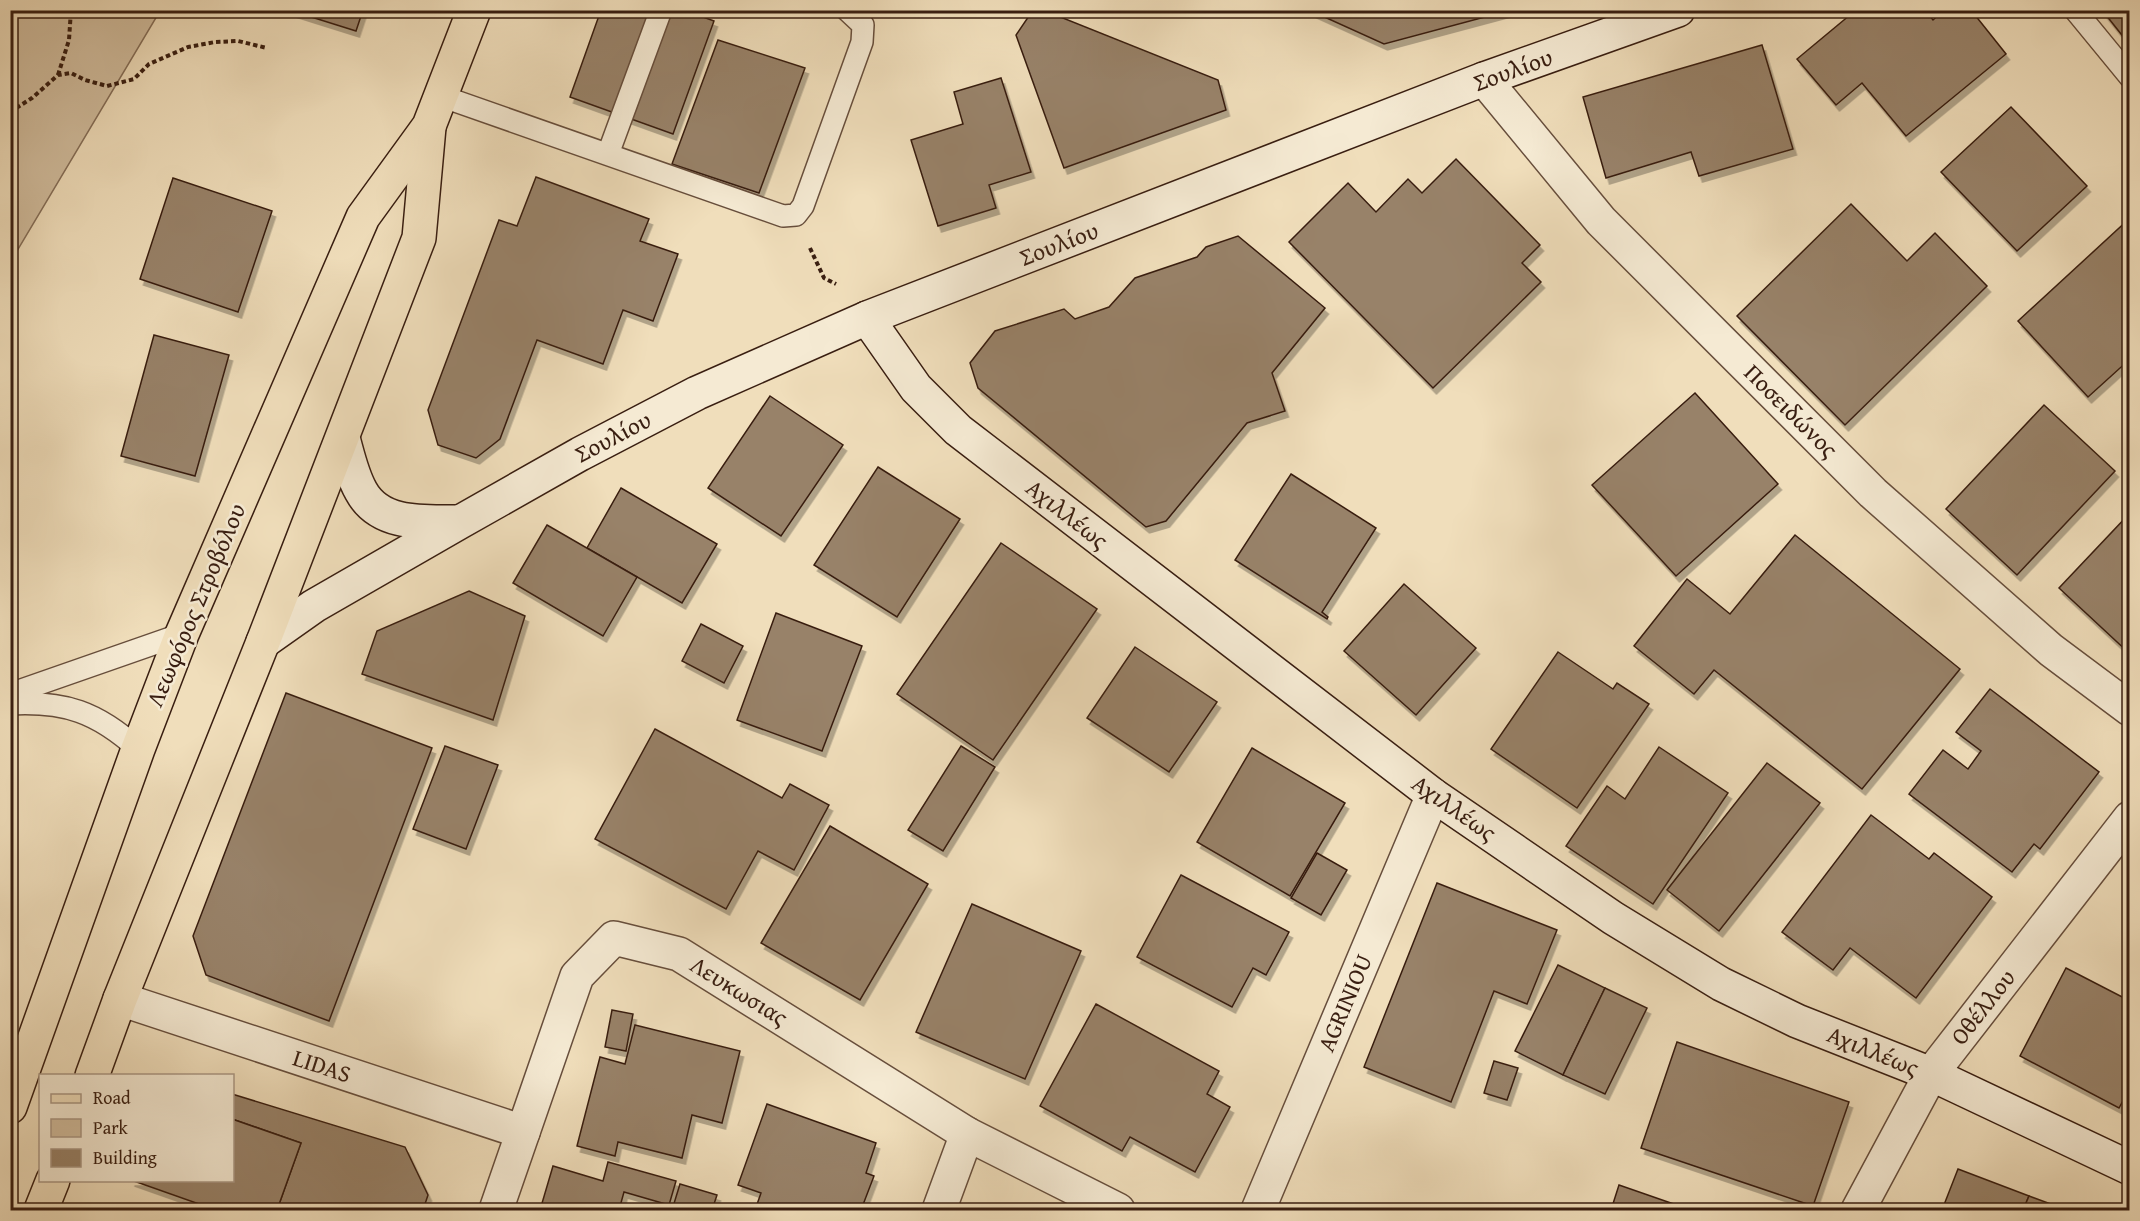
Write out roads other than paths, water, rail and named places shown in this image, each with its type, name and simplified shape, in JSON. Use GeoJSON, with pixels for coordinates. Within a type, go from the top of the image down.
{"type":"FeatureCollection","features":[{"type":"Feature","properties":{"kind":"main road","name":"Λεωφόρος Στροβόλου"},"geometry":{"type":"LineString","coordinates":[[10,1107],[138,749],[182,634],[363,217],[429,126],[474,10]]}},
{"type":"Feature","properties":{"kind":"main road","name":"Λεωφόρος Στροβόλου"},"geometry":{"type":"LineString","coordinates":[[93,1074],[120,999],[343,438],[419,238],[429,126]]}},
{"type":"Feature","properties":{"kind":"main road"},"geometry":{"type":"LineString","coordinates":[[41,1210],[51,1182]]}},
{"type":"Feature","properties":{"kind":"street","name":"Σουλίου"},"geometry":{"type":"LineString","coordinates":[[263,642],[314,606],[460,522],[580,454],[697,393],[867,318],[1484,79],[1678,10]]}},
{"type":"Feature","properties":{"kind":"street","name":"Ποσειδώνος"},"geometry":{"type":"LineString","coordinates":[[1484,79],[1601,221],[1873,494],[2051,650],[2130,709]]}},
{"type":"Feature","properties":{"kind":"street","name":"Αχιλλέως"},"geometry":{"type":"LineString","coordinates":[[867,318],[916,388],[958,430],[1433,795],[1613,918],[1720,984],[1797,1021],[1931,1074],[2130,1168]]}},
{"type":"Feature","properties":{"kind":"street","name":"Σουλίου"},"geometry":{"type":"LineString","coordinates":[[343,438],[362,493],[374,507],[391,517],[411,522],[460,522]]}},
{"type":"Feature","properties":{"kind":"street","name":"AGRINIOU"},"geometry":{"type":"LineString","coordinates":[[1258,1210],[1433,795]]}},
{"type":"Feature","properties":{"kind":"street","name":"Οθέλλου"},"geometry":{"type":"LineString","coordinates":[[1858,1210],[1931,1074],[2130,818]]}},
{"type":"Feature","properties":{"kind":"street","name":"Λευκωσιας"},"geometry":{"type":"LineString","coordinates":[[496,1210],[577,976],[614,938],[679,954],[968,1134],[1118,1210]]}},
{"type":"Feature","properties":{"kind":"street","name":"LIDAS"},"geometry":{"type":"LineString","coordinates":[[120,999],[523,1132]]}},
{"type":"Feature","properties":{"kind":"street"},"geometry":{"type":"LineString","coordinates":[[939,1210],[968,1134]]}},
{"type":"Feature","properties":{"kind":"lane"},"geometry":{"type":"LineString","coordinates":[[608,154],[661,10]]}},
{"type":"Feature","properties":{"kind":"lane"},"geometry":{"type":"LineString","coordinates":[[441,96],[783,216],[796,215],[803,206],[862,42],[863,25],[847,10]]}},
{"type":"Feature","properties":{"kind":"lane"},"geometry":{"type":"LineString","coordinates":[[2075,10],[2130,77]]}},
{"type":"Feature","properties":{"kind":"lane"},"geometry":{"type":"LineString","coordinates":[[10,694],[182,634]]}},
{"type":"Feature","properties":{"kind":"lane"},"geometry":{"type":"LineString","coordinates":[[10,705],[40,703],[92,716],[119,732],[138,749]]}}]}
